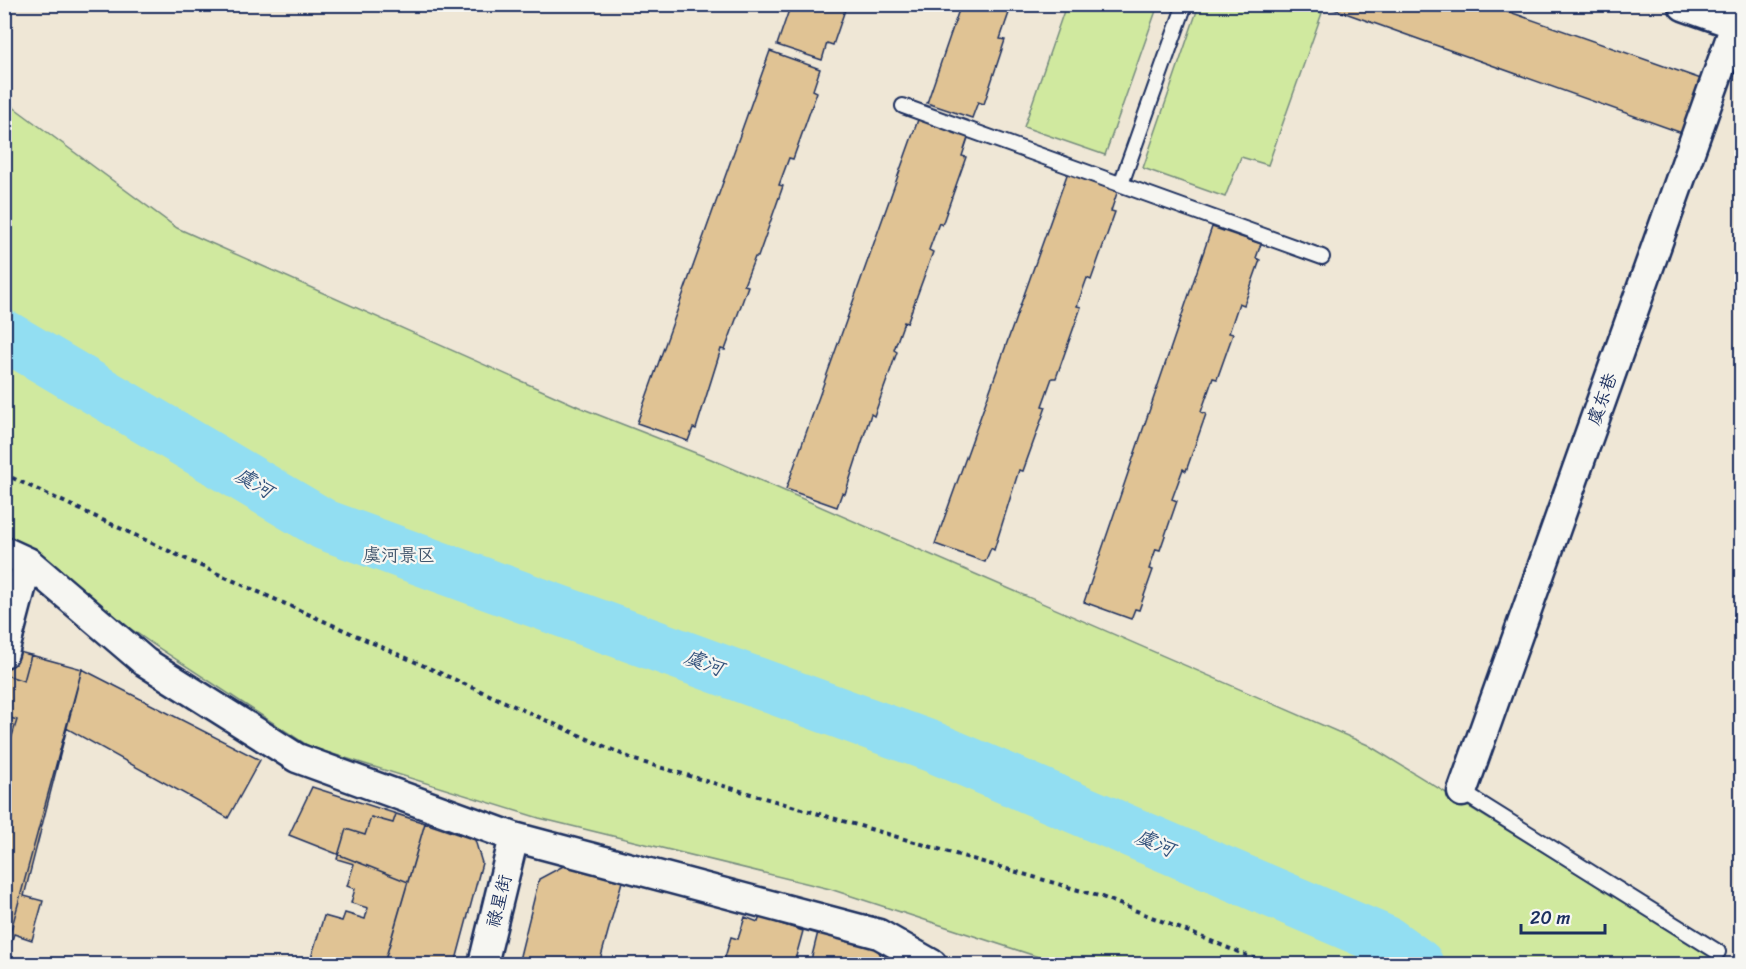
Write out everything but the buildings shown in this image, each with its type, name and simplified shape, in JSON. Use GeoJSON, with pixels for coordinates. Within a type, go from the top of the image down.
{"type":"FeatureCollection","features":[{"type":"Feature","properties":{"kind":"main road"},"geometry":{"type":"LineString","coordinates":[[1685,4],[1740,18]]}},
{"type":"Feature","properties":{"kind":"street","name":"虞东巷"},"geometry":{"type":"LineString","coordinates":[[1462,792],[1740,18]]}},
{"type":"Feature","properties":{"kind":"street"},"geometry":{"type":"LineString","coordinates":[[4,653],[16,557]]}},
{"type":"Feature","properties":{"kind":"street"},"geometry":{"type":"LineString","coordinates":[[16,557],[145,662],[297,758],[514,837],[879,934],[923,962]]}},
{"type":"Feature","properties":{"kind":"street","name":"禄星街"},"geometry":{"type":"LineString","coordinates":[[483,964],[514,837]]}},
{"type":"Feature","properties":{"kind":"lane"},"geometry":{"type":"LineString","coordinates":[[1121,184],[1185,4]]}},
{"type":"Feature","properties":{"kind":"lane"},"geometry":{"type":"LineString","coordinates":[[903,106],[1322,257]]}},
{"type":"Feature","properties":{"kind":"lane"},"geometry":{"type":"LineString","coordinates":[[1462,792],[1718,952]]}},
{"type":"Feature","properties":{"kind":"path"},"geometry":{"type":"LineString","coordinates":[[4,474],[216,573],[635,760],[1102,897],[1268,964]]}},
{"type":"Feature","properties":{"kind":"green space"},"geometry":{"type":"Polygon","coordinates":[[[1066,5],[1158,5],[1105,155],[1024,127],[1066,5]]]}},
{"type":"Feature","properties":{"kind":"green space"},"geometry":{"type":"Polygon","coordinates":[[[1199,5],[1299,5],[1322,13],[1268,165],[1241,157],[1225,197],[1143,168],[1199,5]]]}},
{"type":"Feature","properties":{"kind":"green space","name":"虞河景区"},"geometry":{"type":"Polygon","coordinates":[[[5,101],[177,228],[586,410],[711,459],[1368,745],[1725,964],[1060,964],[830,889],[539,818],[310,747],[154,645],[5,541],[5,101]]]}},
{"type":"Feature","properties":{"kind":"waterway","name":"虞河"},"geometry":{"type":"LineString","coordinates":[[4,335],[325,525],[933,747],[1386,941],[1418,964]]}}]}
